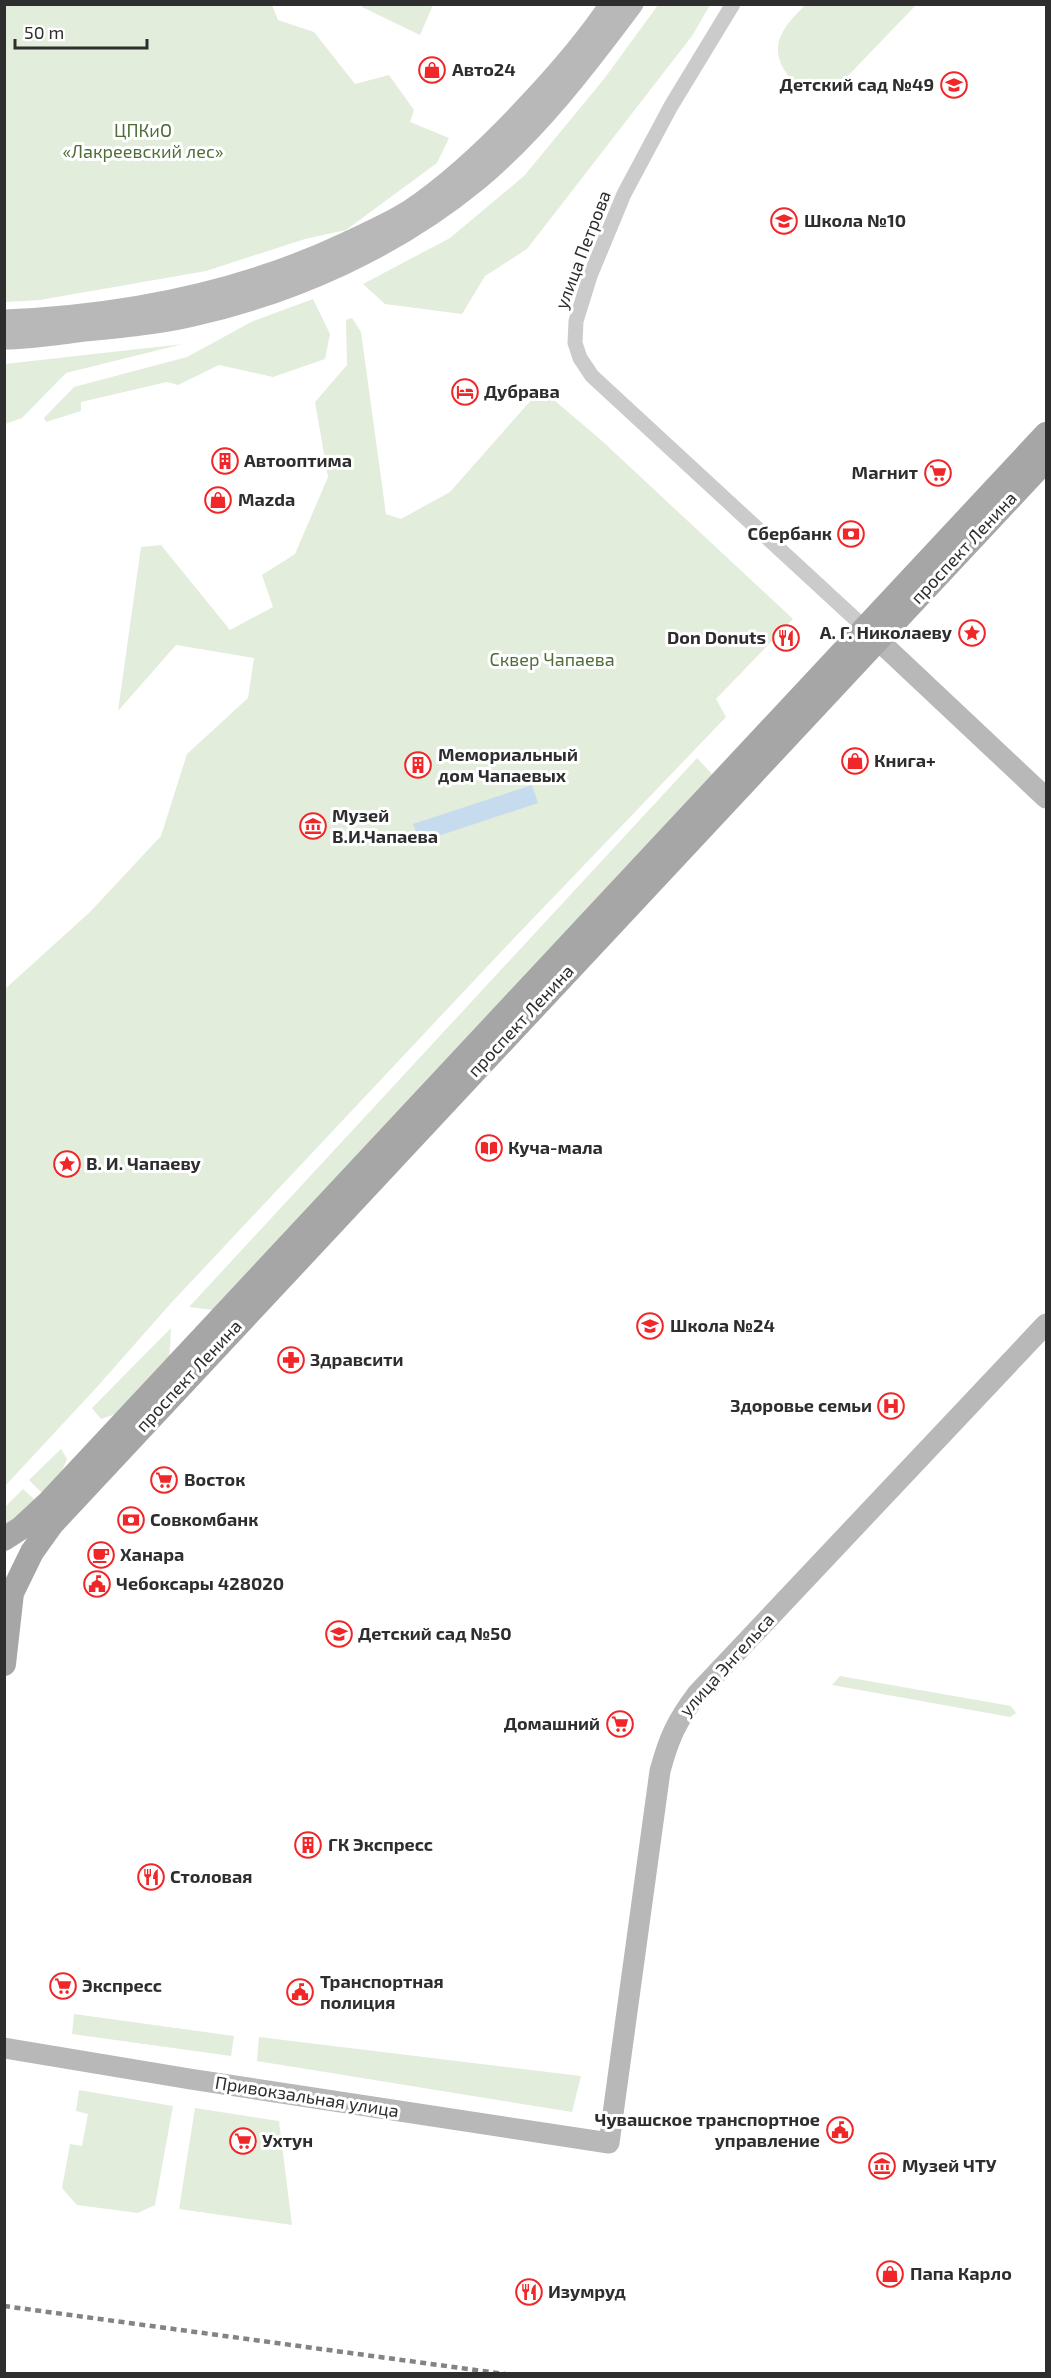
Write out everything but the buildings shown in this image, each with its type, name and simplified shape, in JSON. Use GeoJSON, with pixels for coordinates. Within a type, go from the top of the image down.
{"type":"FeatureCollection","features":[{"type":"Feature","properties":{"kind":"main road","name":"проспект Ленина"},"geometry":{"type":"LineString","coordinates":[[4,1664],[12,1593],[32,1552],[52,1524],[872,634],[1047,434]]}},
{"type":"Feature","properties":{"kind":"main road","name":"проспект Ленина"},"geometry":{"type":"LineString","coordinates":[[4,1539],[21,1528],[49,1502],[872,634],[1047,460]]}},
{"type":"Feature","properties":{"kind":"main road","name":"проспект Ленина"},"geometry":{"type":"LineString","coordinates":[[4,1570],[12,1593]]}},
{"type":"Feature","properties":{"kind":"street"},"geometry":{"type":"LineString","coordinates":[[4,320],[85,315],[150,305],[214,291],[277,272],[379,227],[407,211],[447,182],[500,134],[567,63],[610,4]]}},
{"type":"Feature","properties":{"kind":"street"},"geometry":{"type":"LineString","coordinates":[[4,339],[114,328],[192,316],[239,304],[315,276],[380,246],[420,224],[479,179],[528,132],[587,65],[633,4]]}},
{"type":"Feature","properties":{"kind":"street","name":"улица Петрова"},"geometry":{"type":"LineString","coordinates":[[733,4],[671,106],[624,194],[590,276],[576,321],[575,343],[580,358],[592,376],[872,634]]}},
{"type":"Feature","properties":{"kind":"street"},"geometry":{"type":"LineString","coordinates":[[872,634],[1047,798]]}},
{"type":"Feature","properties":{"kind":"street","name":"улица Энгельса"},"geometry":{"type":"LineString","coordinates":[[609,2143],[660,1771],[669,1739],[678,1721],[697,1694],[1047,1324]]}},
{"type":"Feature","properties":{"kind":"street","name":"Привокзальная улица"},"geometry":{"type":"LineString","coordinates":[[4,2048],[609,2143]]}},
{"type":"Feature","properties":{"kind":"green space"},"geometry":{"type":"Polygon","coordinates":[[[362,4],[433,5],[420,35],[362,7],[362,4]]]}},
{"type":"Feature","properties":{"kind":"green space","name":"ЦПКиО «Лакреевский лес»"},"geometry":{"type":"Polygon","coordinates":[[[4,5],[272,5],[278,20],[314,32],[355,84],[389,75],[414,110],[410,122],[449,138],[437,163],[346,230],[305,239],[206,271],[40,300],[5,302],[4,5]]]}},
{"type":"Feature","properties":{"kind":"green space"},"geometry":{"type":"Polygon","coordinates":[[[658,5],[710,5],[692,36],[527,249],[485,276],[462,314],[385,304],[363,284],[450,238],[524,176],[604,79],[658,5]]]}},
{"type":"Feature","properties":{"kind":"green space"},"geometry":{"type":"Polygon","coordinates":[[[805,5],[916,5],[843,81],[815,90],[804,87],[792,79],[783,68],[778,55],[781,35],[805,5]]]}},
{"type":"Feature","properties":{"kind":"green space"},"geometry":{"type":"Polygon","coordinates":[[[313,299],[330,334],[325,359],[273,377],[219,365],[178,385],[167,382],[81,402],[81,411],[46,422],[44,418],[74,387],[187,357],[253,321],[313,299]]]}},
{"type":"Feature","properties":{"kind":"green space","name":"Сквер Чапаева"},"geometry":{"type":"Polygon","coordinates":[[[352,318],[361,332],[386,514],[401,519],[450,492],[541,389],[601,440],[793,619],[716,699],[726,717],[499,954],[172,1302],[5,1486],[5,989],[90,912],[161,836],[187,754],[248,698],[254,658],[176,645],[118,711],[141,547],[161,545],[230,630],[273,607],[262,575],[295,554],[328,477],[315,402],[347,365],[346,320],[352,318]]]}},
{"type":"Feature","properties":{"kind":"green space"},"geometry":{"type":"Polygon","coordinates":[[[183,344],[66,373],[22,418],[5,424],[5,364],[183,344]]]}},
{"type":"Feature","properties":{"kind":"green space"},"geometry":{"type":"Polygon","coordinates":[[[697,758],[712,774],[213,1310],[189,1307],[697,758]]]}},
{"type":"Feature","properties":{"kind":"green space"},"geometry":{"type":"Polygon","coordinates":[[[171,1328],[169,1364],[125,1411],[101,1419],[92,1408],[171,1328]]]}},
{"type":"Feature","properties":{"kind":"green space"},"geometry":{"type":"Polygon","coordinates":[[[61,1449],[67,1459],[59,1478],[44,1495],[29,1480],[61,1449]]]}},
{"type":"Feature","properties":{"kind":"green space"},"geometry":{"type":"Polygon","coordinates":[[[23,1489],[37,1502],[5,1530],[4,1508],[23,1489]]]}},
{"type":"Feature","properties":{"kind":"green space"},"geometry":{"type":"Polygon","coordinates":[[[840,1676],[1011,1706],[1016,1713],[1010,1717],[832,1685],[840,1676]]]}},
{"type":"Feature","properties":{"kind":"green space"},"geometry":{"type":"Polygon","coordinates":[[[74,2014],[234,2036],[231,2056],[72,2034],[74,2014]]]}},
{"type":"Feature","properties":{"kind":"green space"},"geometry":{"type":"Polygon","coordinates":[[[259,2037],[581,2076],[572,2112],[257,2061],[259,2037]]]}},
{"type":"Feature","properties":{"kind":"green space"},"geometry":{"type":"Polygon","coordinates":[[[79,2090],[173,2106],[155,2205],[138,2213],[77,2205],[62,2188],[70,2144],[82,2146],[88,2114],[76,2111],[79,2090]]]}},
{"type":"Feature","properties":{"kind":"green space"},"geometry":{"type":"Polygon","coordinates":[[[195,2108],[279,2121],[292,2225],[179,2209],[195,2108]]]}},
{"type":"Feature","properties":{"kind":"water"},"geometry":{"type":"Polygon","coordinates":[[[532,785],[538,803],[420,842],[413,824],[532,785]]]}},
{"type":"Feature","properties":{"kind":"railway"},"geometry":{"type":"LineString","coordinates":[[4,2306],[505,2374]]}},
{"type":"Feature","properties":{"kind":"place","name":"Авто24"},"geometry":{"type":"Point","coordinates":[432,70]}},
{"type":"Feature","properties":{"kind":"place","name":"Детский сад №49"},"geometry":{"type":"Point","coordinates":[954,85]}},
{"type":"Feature","properties":{"kind":"place","name":"Школа №10"},"geometry":{"type":"Point","coordinates":[784,221]}},
{"type":"Feature","properties":{"kind":"place","name":"Дубрава"},"geometry":{"type":"Point","coordinates":[465,392]}},
{"type":"Feature","properties":{"kind":"place","name":"Автооптима"},"geometry":{"type":"Point","coordinates":[225,461]}},
{"type":"Feature","properties":{"kind":"place","name":"Магнит"},"geometry":{"type":"Point","coordinates":[938,473]}},
{"type":"Feature","properties":{"kind":"place","name":"Mazda"},"geometry":{"type":"Point","coordinates":[218,500]}},
{"type":"Feature","properties":{"kind":"place","name":"Сбербанк"},"geometry":{"type":"Point","coordinates":[851,534]}},
{"type":"Feature","properties":{"kind":"place","name":"А. Г. Николаеву"},"geometry":{"type":"Point","coordinates":[972,633]}},
{"type":"Feature","properties":{"kind":"place","name":"Don Donuts"},"geometry":{"type":"Point","coordinates":[786,638]}},
{"type":"Feature","properties":{"kind":"place","name":"Книга+"},"geometry":{"type":"Point","coordinates":[855,761]}},
{"type":"Feature","properties":{"kind":"place","name":"Мемориальный дом Чапаевых"},"geometry":{"type":"Point","coordinates":[418,765]}},
{"type":"Feature","properties":{"kind":"place","name":"Музей В.И.Чапаева"},"geometry":{"type":"Point","coordinates":[313,826]}},
{"type":"Feature","properties":{"kind":"place","name":"Куча-мала"},"geometry":{"type":"Point","coordinates":[489,1148]}},
{"type":"Feature","properties":{"kind":"place","name":"В. И. Чапаеву"},"geometry":{"type":"Point","coordinates":[67,1164]}},
{"type":"Feature","properties":{"kind":"place","name":"Школа №24"},"geometry":{"type":"Point","coordinates":[650,1326]}},
{"type":"Feature","properties":{"kind":"place","name":"Здравсити"},"geometry":{"type":"Point","coordinates":[291,1360]}},
{"type":"Feature","properties":{"kind":"place","name":"Здоровье семьи"},"geometry":{"type":"Point","coordinates":[891,1406]}},
{"type":"Feature","properties":{"kind":"place","name":"Восток"},"geometry":{"type":"Point","coordinates":[164,1480]}},
{"type":"Feature","properties":{"kind":"place","name":"Совкомбанк"},"geometry":{"type":"Point","coordinates":[131,1520]}},
{"type":"Feature","properties":{"kind":"place","name":"Ханара"},"geometry":{"type":"Point","coordinates":[101,1555]}},
{"type":"Feature","properties":{"kind":"place","name":"Чебоксары 428020"},"geometry":{"type":"Point","coordinates":[97,1584]}},
{"type":"Feature","properties":{"kind":"place","name":"Детский сад №50"},"geometry":{"type":"Point","coordinates":[339,1634]}},
{"type":"Feature","properties":{"kind":"place","name":"Домашний"},"geometry":{"type":"Point","coordinates":[620,1724]}},
{"type":"Feature","properties":{"kind":"place","name":"ГК Экспресс"},"geometry":{"type":"Point","coordinates":[308,1845]}},
{"type":"Feature","properties":{"kind":"place","name":"Столовая"},"geometry":{"type":"Point","coordinates":[151,1877]}},
{"type":"Feature","properties":{"kind":"place","name":"Экспресс"},"geometry":{"type":"Point","coordinates":[63,1986]}},
{"type":"Feature","properties":{"kind":"place","name":"Транспортная полиция"},"geometry":{"type":"Point","coordinates":[300,1992]}},
{"type":"Feature","properties":{"kind":"place","name":"Чувашское транспортное управление"},"geometry":{"type":"Point","coordinates":[840,2130]}},
{"type":"Feature","properties":{"kind":"place","name":"Ухтун"},"geometry":{"type":"Point","coordinates":[243,2141]}},
{"type":"Feature","properties":{"kind":"place","name":"Музей ЧТУ"},"geometry":{"type":"Point","coordinates":[882,2166]}},
{"type":"Feature","properties":{"kind":"place","name":"Папа Карло"},"geometry":{"type":"Point","coordinates":[890,2274]}},
{"type":"Feature","properties":{"kind":"place","name":"Изумруд"},"geometry":{"type":"Point","coordinates":[529,2292]}}]}
